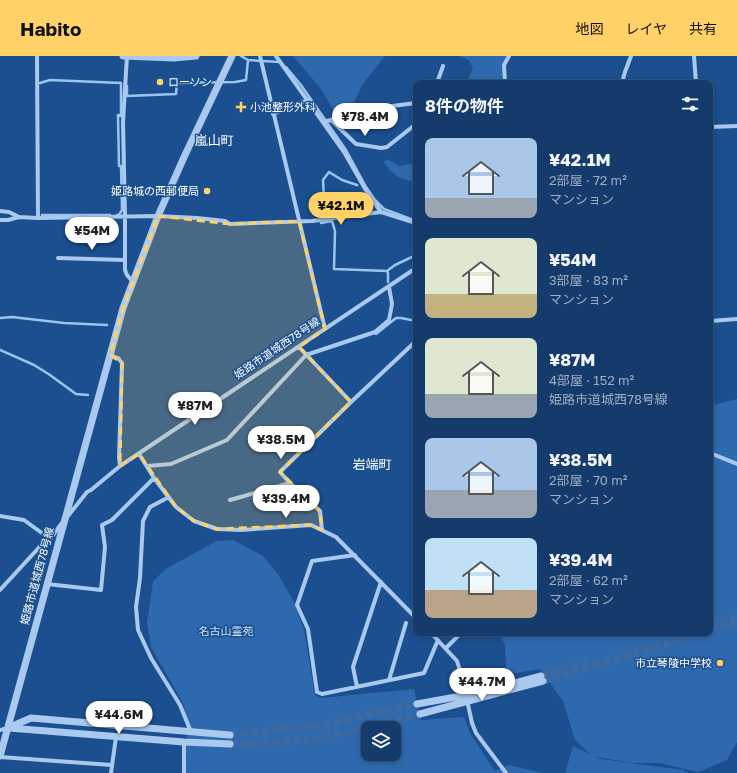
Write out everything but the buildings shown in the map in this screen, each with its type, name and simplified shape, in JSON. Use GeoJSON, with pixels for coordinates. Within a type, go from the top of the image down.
{"type":"FeatureCollection","features":[{"type":"Feature","properties":{"kind":"street"},"geometry":{"type":"LineString","coordinates":[[37,56],[38,218]]}},
{"type":"Feature","properties":{"kind":"street"},"geometry":{"type":"LineString","coordinates":[[123,56],[174,58],[196,56]]}},
{"type":"Feature","properties":{"kind":"street"},"geometry":{"type":"LineString","coordinates":[[127,56],[123,122],[125,216],[124,270],[133,282]]}},
{"type":"Feature","properties":{"kind":"street"},"geometry":{"type":"LineString","coordinates":[[0,590],[45,541],[50,539],[64,522],[123,308],[158,216],[232,56]]}},
{"type":"Feature","properties":{"kind":"street"},"geometry":{"type":"LineString","coordinates":[[276,56],[344,152],[367,192],[381,212]]}},
{"type":"Feature","properties":{"kind":"street"},"geometry":{"type":"LineString","coordinates":[[505,80],[504,65],[509,56]]}},
{"type":"Feature","properties":{"kind":"street"},"geometry":{"type":"LineString","coordinates":[[623,80],[631,56]]}},
{"type":"Feature","properties":{"kind":"street"},"geometry":{"type":"LineString","coordinates":[[694,56],[696,80]]}},
{"type":"Feature","properties":{"kind":"street"},"geometry":{"type":"LineString","coordinates":[[261,59],[325,329]]}},
{"type":"Feature","properties":{"kind":"street"},"geometry":{"type":"LineString","coordinates":[[437,80],[443,66]]}},
{"type":"Feature","properties":{"kind":"street"},"geometry":{"type":"LineString","coordinates":[[273,114],[308,100]]}},
{"type":"Feature","properties":{"kind":"street"},"geometry":{"type":"LineString","coordinates":[[323,122],[331,120],[342,113],[413,103]]}},
{"type":"Feature","properties":{"kind":"street"},"geometry":{"type":"LineString","coordinates":[[331,120],[356,144],[381,148],[387,147],[413,126]]}},
{"type":"Feature","properties":{"kind":"street"},"geometry":{"type":"LineString","coordinates":[[713,128],[737,126]]}},
{"type":"Feature","properties":{"kind":"street"},"geometry":{"type":"LineString","coordinates":[[0,211],[15,214],[19,217]]}},
{"type":"Feature","properties":{"kind":"street"},"geometry":{"type":"LineString","coordinates":[[0,220],[8,220],[19,217],[158,216],[197,218],[230,224],[312,221],[381,212],[413,223]]}},
{"type":"Feature","properties":{"kind":"street"},"geometry":{"type":"LineString","coordinates":[[58,258],[124,260]]}},
{"type":"Feature","properties":{"kind":"street","name":"姫路市道城西78号線"},"geometry":{"type":"LineString","coordinates":[[0,757],[64,522],[87,492],[120,466],[413,270]]}},
{"type":"Feature","properties":{"kind":"street"},"geometry":{"type":"LineString","coordinates":[[146,466],[171,464],[227,440],[306,355],[375,332],[389,320],[392,304],[389,287]]}},
{"type":"Feature","properties":{"kind":"street"},"geometry":{"type":"LineString","coordinates":[[713,321],[737,319]]}},
{"type":"Feature","properties":{"kind":"street"},"geometry":{"type":"LineString","coordinates":[[322,530],[320,511],[280,472],[413,344]]}},
{"type":"Feature","properties":{"kind":"street"},"geometry":{"type":"LineString","coordinates":[[299,347],[351,402]]}},
{"type":"Feature","properties":{"kind":"street"},"geometry":{"type":"LineString","coordinates":[[110,355],[118,358],[122,363],[118,457],[120,466]]}},
{"type":"Feature","properties":{"kind":"street"},"geometry":{"type":"LineString","coordinates":[[139,454],[154,478],[176,507],[194,521],[217,529],[241,530],[311,525],[336,536],[413,615]]}},
{"type":"Feature","properties":{"kind":"street"},"geometry":{"type":"LineString","coordinates":[[713,454],[737,464]]}},
{"type":"Feature","properties":{"kind":"street"},"geometry":{"type":"LineString","coordinates":[[47,584],[101,590],[105,547],[102,525],[112,520],[154,478]]}},
{"type":"Feature","properties":{"kind":"street"},"geometry":{"type":"LineString","coordinates":[[230,500],[290,483]]}},
{"type":"Feature","properties":{"kind":"street"},"geometry":{"type":"LineString","coordinates":[[169,497],[150,507],[143,521],[140,578],[136,607],[138,630],[151,658],[180,706],[191,732]]}},
{"type":"Feature","properties":{"kind":"street"},"geometry":{"type":"LineString","coordinates":[[269,506],[300,501],[305,497]]}},
{"type":"Feature","properties":{"kind":"street"},"geometry":{"type":"LineString","coordinates":[[0,516],[24,520],[50,539]]}},
{"type":"Feature","properties":{"kind":"street"},"geometry":{"type":"LineString","coordinates":[[355,556],[312,561],[297,605],[308,629],[317,692],[322,694],[424,673],[438,640]]}},
{"type":"Feature","properties":{"kind":"street"},"geometry":{"type":"LineString","coordinates":[[357,687],[353,667],[381,582]]}},
{"type":"Feature","properties":{"kind":"street"},"geometry":{"type":"LineString","coordinates":[[389,680],[406,623]]}},
{"type":"Feature","properties":{"kind":"street"},"geometry":{"type":"LineString","coordinates":[[434,636],[457,661],[472,723],[476,733],[506,773]]}},
{"type":"Feature","properties":{"kind":"street"},"geometry":{"type":"LineString","coordinates":[[446,648],[458,636]]}},
{"type":"Feature","properties":{"kind":"street"},"geometry":{"type":"LineString","coordinates":[[417,704],[542,679],[420,714]]}},
{"type":"Feature","properties":{"kind":"street"},"geometry":{"type":"LineString","coordinates":[[0,730],[31,718],[230,735]]}},
{"type":"Feature","properties":{"kind":"street"},"geometry":{"type":"LineString","coordinates":[[8,728],[184,742],[230,744]]}},
{"type":"Feature","properties":{"kind":"street"},"geometry":{"type":"LineString","coordinates":[[111,773],[116,737]]}},
{"type":"Feature","properties":{"kind":"street"},"geometry":{"type":"LineString","coordinates":[[184,742],[184,773]]}},
{"type":"Feature","properties":{"kind":"street"},"geometry":{"type":"LineString","coordinates":[[0,757],[112,765]]}},
{"type":"Feature","properties":{"kind":"highlighted area"},"geometry":{"type":"Polygon","coordinates":[[[158,216],[230,224],[299,221],[325,329],[299,347],[351,402],[280,472],[320,511],[322,530],[311,525],[217,529],[194,521],[176,507],[139,454],[120,466],[122,363],[110,355],[123,308],[158,216]]]}},
{"type":"Feature","properties":{"kind":"green space"},"geometry":{"type":"Polygon","coordinates":[[[293,56],[385,56],[362,85],[349,115],[339,119],[321,89],[293,56]]]}},
{"type":"Feature","properties":{"kind":"green space"},"geometry":{"type":"Polygon","coordinates":[[[459,56],[508,56],[503,63],[502,80],[468,80],[473,69],[469,60],[459,56]]]}},
{"type":"Feature","properties":{"kind":"green space"},"geometry":{"type":"Polygon","coordinates":[[[387,159],[399,166],[413,164],[413,181],[406,180],[394,174],[384,162],[387,159]]]}},
{"type":"Feature","properties":{"kind":"green space"},"geometry":{"type":"Polygon","coordinates":[[[737,399],[737,742],[727,760],[698,772],[659,763],[634,763],[596,757],[601,759],[683,770],[688,773],[565,773],[573,746],[590,754],[575,740],[563,701],[540,669],[509,674],[506,668],[505,645],[500,636],[713,636],[713,405],[737,399]]]}},
{"type":"Feature","properties":{"kind":"green space","name":"名古山霊苑"},"geometry":{"type":"Polygon","coordinates":[[[233,540],[263,556],[278,574],[294,602],[304,630],[315,695],[321,698],[414,689],[421,720],[464,717],[471,735],[495,771],[509,765],[543,773],[186,773],[188,725],[183,703],[151,647],[147,623],[153,581],[166,569],[216,541],[233,540]]]}},
{"type":"Feature","properties":{"kind":"waterway"},"geometry":{"type":"LineString","coordinates":[[241,56],[248,60],[279,62]]}},
{"type":"Feature","properties":{"kind":"waterway"},"geometry":{"type":"LineString","coordinates":[[127,86],[127,96],[176,94],[177,83],[235,82],[246,80],[248,60]]}},
{"type":"Feature","properties":{"kind":"waterway"},"geometry":{"type":"LineString","coordinates":[[286,67],[301,85],[346,150],[366,187],[375,200],[384,209],[413,220]]}},
{"type":"Feature","properties":{"kind":"waterway"},"geometry":{"type":"LineString","coordinates":[[40,83],[50,80],[121,83],[121,116],[118,115],[122,210],[119,215],[117,215]]}},
{"type":"Feature","properties":{"kind":"waterway"},"geometry":{"type":"LineString","coordinates":[[325,218],[323,180],[329,172],[342,180],[357,185]]}},
{"type":"Feature","properties":{"kind":"waterway"},"geometry":{"type":"LineString","coordinates":[[42,215],[110,215]]}},
{"type":"Feature","properties":{"kind":"waterway"},"geometry":{"type":"LineString","coordinates":[[321,223],[332,221],[335,231],[334,269],[387,271],[388,282]]}},
{"type":"Feature","properties":{"kind":"waterway"},"geometry":{"type":"LineString","coordinates":[[387,271],[395,265],[413,256]]}},
{"type":"Feature","properties":{"kind":"waterway"},"geometry":{"type":"LineString","coordinates":[[0,318],[12,317],[64,323],[107,325]]}},
{"type":"Feature","properties":{"kind":"waterway"},"geometry":{"type":"LineString","coordinates":[[376,334],[396,318],[413,320]]}},
{"type":"Feature","properties":{"kind":"waterway"},"geometry":{"type":"LineString","coordinates":[[0,350],[34,365],[76,394],[88,395]]}},
{"type":"Feature","properties":{"kind":"tunnel"},"geometry":{"type":"LineString","coordinates":[[713,624],[737,617]]}},
{"type":"Feature","properties":{"kind":"tunnel"},"geometry":{"type":"LineString","coordinates":[[713,629],[737,622]]}},
{"type":"Feature","properties":{"kind":"tunnel"},"geometry":{"type":"LineString","coordinates":[[543,681],[690,636]]}},
{"type":"Feature","properties":{"kind":"tunnel"},"geometry":{"type":"LineString","coordinates":[[541,676],[589,662]]}},
{"type":"Feature","properties":{"kind":"tunnel"},"geometry":{"type":"LineString","coordinates":[[230,735],[320,725],[417,704]]}},
{"type":"Feature","properties":{"kind":"tunnel"},"geometry":{"type":"LineString","coordinates":[[230,744],[254,744],[321,738],[420,714]]}},
{"type":"Feature","properties":{"kind":"place","name":"ローソン"},"geometry":{"type":"Point","coordinates":[160,82]}},
{"type":"Feature","properties":{"kind":"place","name":"小池整形外科"},"geometry":{"type":"Point","coordinates":[241,107]}},
{"type":"Feature","properties":{"kind":"place","name":"姫路城の西郵便局"},"geometry":{"type":"Point","coordinates":[207,191]}},
{"type":"Feature","properties":{"kind":"place","name":"市立琴陵中学校"},"geometry":{"type":"Point","coordinates":[720,663]}},
{"type":"Feature","properties":{"kind":"district","name":"嵐山町"},"geometry":{"type":"Point","coordinates":[214,140]}},
{"type":"Feature","properties":{"kind":"district","name":"岩端町"},"geometry":{"type":"Point","coordinates":[372,464]}}]}
